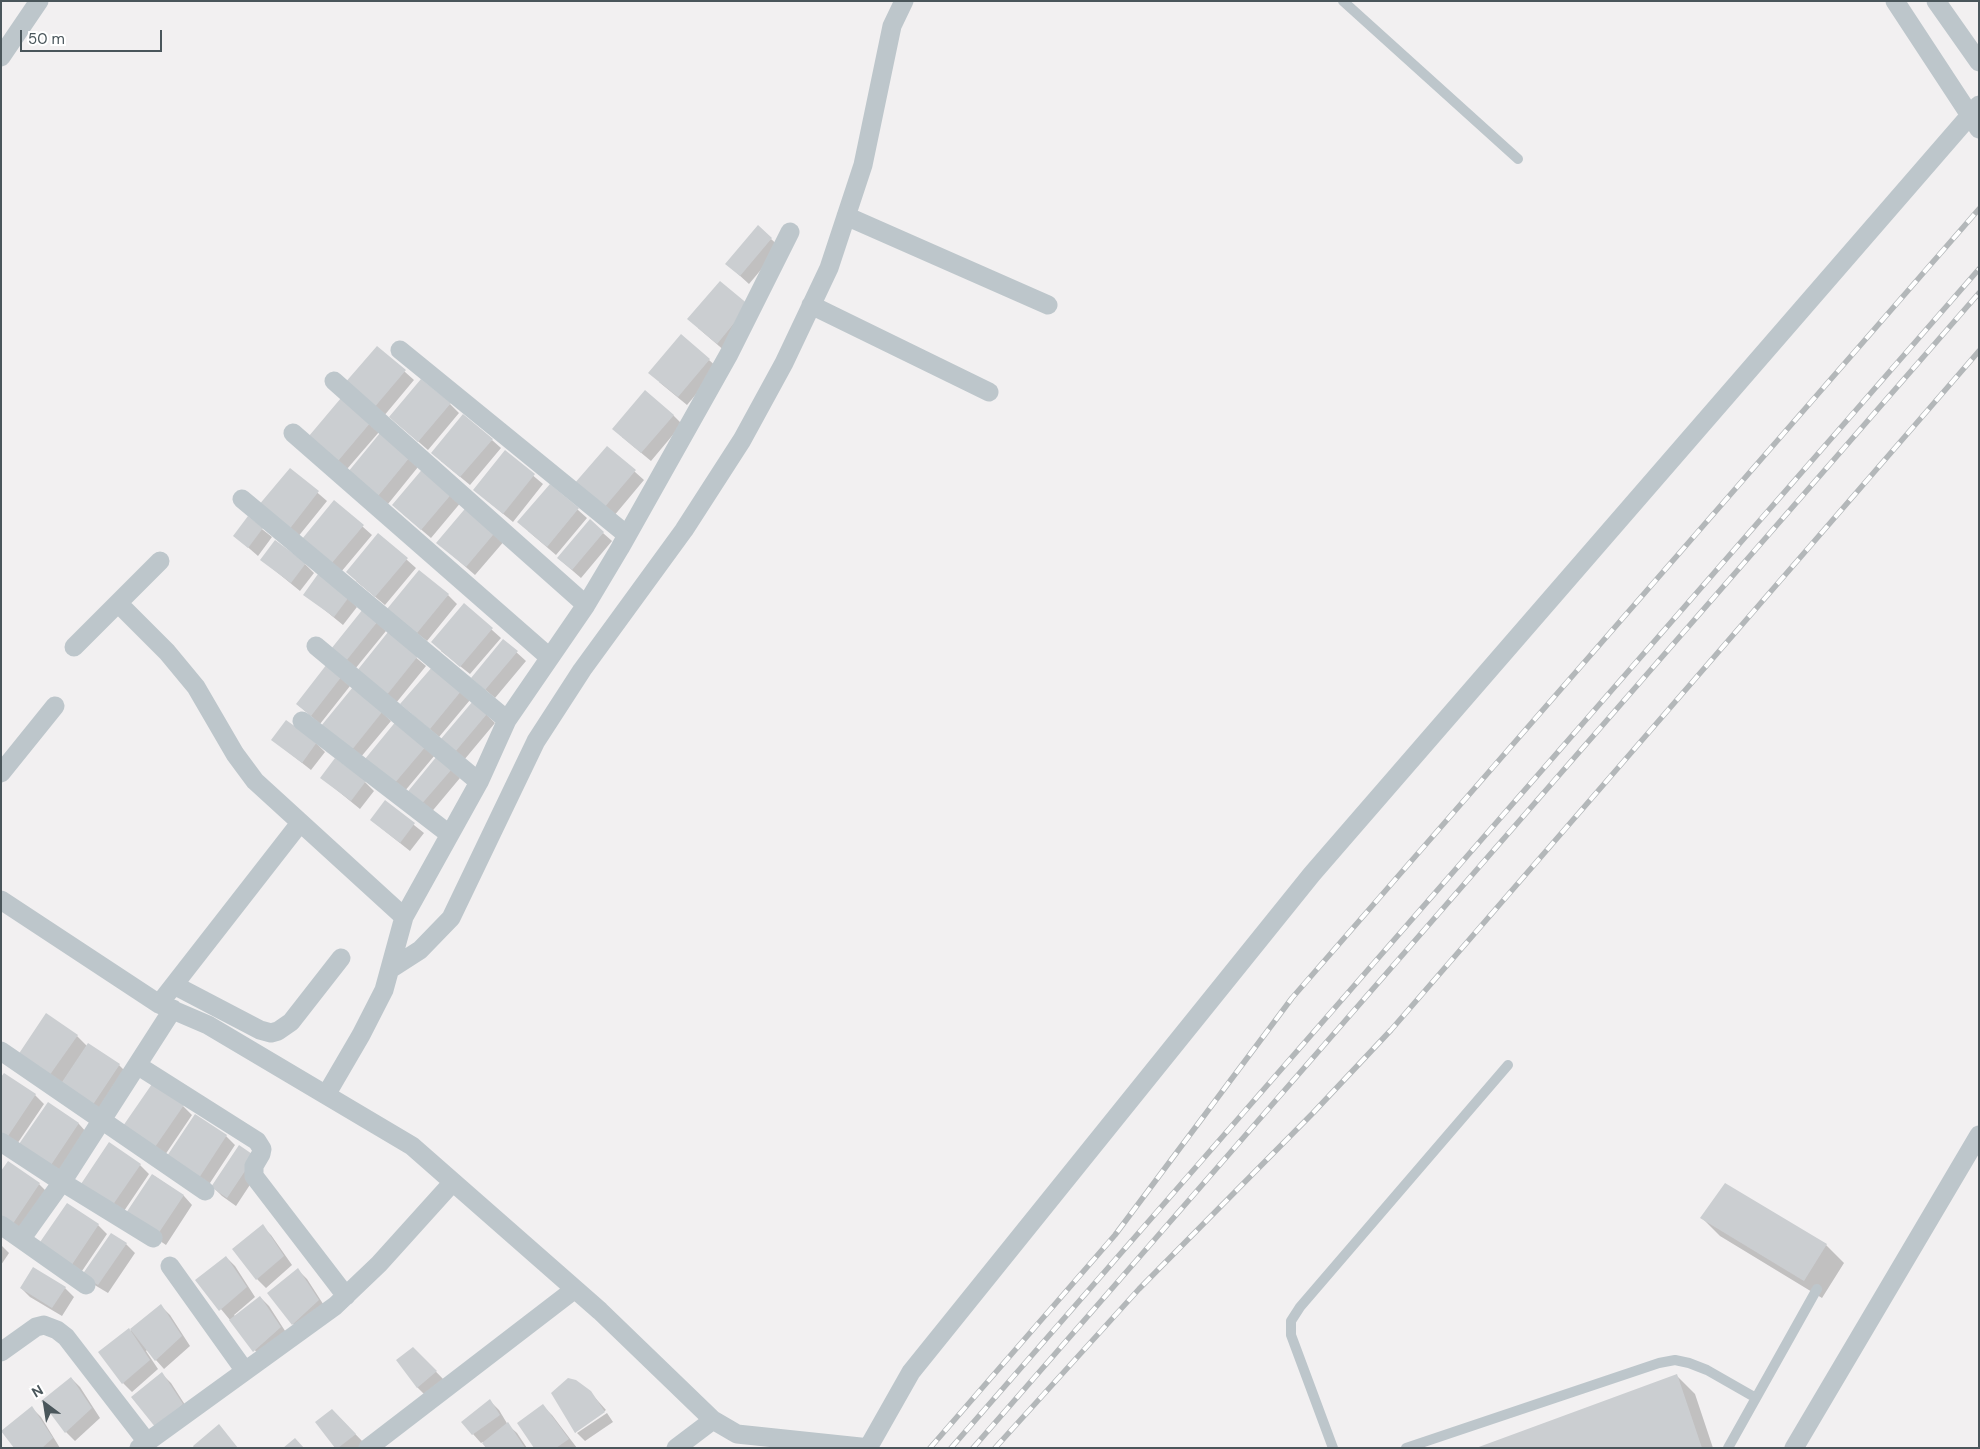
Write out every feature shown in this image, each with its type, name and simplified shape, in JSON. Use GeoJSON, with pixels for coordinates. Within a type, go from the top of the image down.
{"type":"FeatureCollection","features":[{"type":"Feature","properties":{"kind":"street"},"geometry":{"type":"LineString","coordinates":[[1,57],[39,1]]}},
{"type":"Feature","properties":{"kind":"street"},"geometry":{"type":"LineString","coordinates":[[392,968],[420,950],[451,918],[536,741],[582,670],[684,530],[742,440],[784,363],[829,268],[863,165],[892,26],[904,1]]}},
{"type":"Feature","properties":{"kind":"street"},"geometry":{"type":"LineString","coordinates":[[1895,1],[1979,129]]}},
{"type":"Feature","properties":{"kind":"street"},"geometry":{"type":"LineString","coordinates":[[1936,1],[1979,62]]}},
{"type":"Feature","properties":{"kind":"street"},"geometry":{"type":"LineString","coordinates":[[1,900],[166,1007],[208,1025],[412,1146],[600,1311],[713,1420],[737,1434],[868,1448],[911,1372],[1312,874],[1979,105]]}},
{"type":"Feature","properties":{"kind":"street"},"geometry":{"type":"LineString","coordinates":[[846,216],[1048,305]]}},
{"type":"Feature","properties":{"kind":"street"},"geometry":{"type":"LineString","coordinates":[[326,1095],[361,1035],[384,990],[392,968],[404,917],[479,782],[507,720],[586,605],[627,535],[729,354],[790,232]]}},
{"type":"Feature","properties":{"kind":"street"},"geometry":{"type":"LineString","coordinates":[[811,305],[988,392]]}},
{"type":"Feature","properties":{"kind":"street"},"geometry":{"type":"LineString","coordinates":[[400,350],[627,535]]}},
{"type":"Feature","properties":{"kind":"street"},"geometry":{"type":"LineString","coordinates":[[334,381],[586,605]]}},
{"type":"Feature","properties":{"kind":"street"},"geometry":{"type":"LineString","coordinates":[[293,433],[550,657]]}},
{"type":"Feature","properties":{"kind":"street"},"geometry":{"type":"LineString","coordinates":[[242,498],[507,720]]}},
{"type":"Feature","properties":{"kind":"street"},"geometry":{"type":"LineString","coordinates":[[74,647],[160,561]]}},
{"type":"Feature","properties":{"kind":"street"},"geometry":{"type":"LineString","coordinates":[[119,604],[167,652],[196,686],[235,754],[255,781],[404,917]]}},
{"type":"Feature","properties":{"kind":"street"},"geometry":{"type":"LineString","coordinates":[[316,646],[479,782]]}},
{"type":"Feature","properties":{"kind":"street"},"geometry":{"type":"LineString","coordinates":[[1,773],[55,706]]}},
{"type":"Feature","properties":{"kind":"street"},"geometry":{"type":"LineString","coordinates":[[302,720],[450,834]]}},
{"type":"Feature","properties":{"kind":"street"},"geometry":{"type":"LineString","coordinates":[[22,1238],[62,1182],[137,1065],[166,1007],[174,985],[300,822]]}},
{"type":"Feature","properties":{"kind":"street"},"geometry":{"type":"LineString","coordinates":[[174,985],[260,1030],[271,1033],[278,1031],[291,1022],[341,958]]}},
{"type":"Feature","properties":{"kind":"street"},"geometry":{"type":"LineString","coordinates":[[1,1051],[206,1191]]}},
{"type":"Feature","properties":{"kind":"street"},"geometry":{"type":"LineString","coordinates":[[137,1065],[257,1141],[262,1150],[254,1166],[254,1176],[346,1296]]}},
{"type":"Feature","properties":{"kind":"street"},"geometry":{"type":"LineString","coordinates":[[1794,1448],[1979,1135]]}},
{"type":"Feature","properties":{"kind":"street"},"geometry":{"type":"LineString","coordinates":[[1,1142],[153,1238]]}},
{"type":"Feature","properties":{"kind":"street"},"geometry":{"type":"LineString","coordinates":[[1,1352],[36,1327],[44,1325],[57,1330],[66,1337],[143,1445],[336,1306],[379,1264],[452,1182]]}},
{"type":"Feature","properties":{"kind":"street"},"geometry":{"type":"LineString","coordinates":[[1,1225],[86,1285]]}},
{"type":"Feature","properties":{"kind":"street"},"geometry":{"type":"LineString","coordinates":[[170,1266],[246,1371]]}},
{"type":"Feature","properties":{"kind":"street"},"geometry":{"type":"LineString","coordinates":[[368,1448],[575,1289]]}},
{"type":"Feature","properties":{"kind":"street"},"geometry":{"type":"LineString","coordinates":[[676,1448],[713,1420]]}},
{"type":"Feature","properties":{"kind":"lane"},"geometry":{"type":"LineString","coordinates":[[1343,1],[1518,159]]}},
{"type":"Feature","properties":{"kind":"lane"},"geometry":{"type":"LineString","coordinates":[[1333,1448],[1291,1335],[1291,1321],[1300,1307],[1508,1065]]}},
{"type":"Feature","properties":{"kind":"lane"},"geometry":{"type":"LineString","coordinates":[[1728,1448],[1817,1290]]}},
{"type":"Feature","properties":{"kind":"lane"},"geometry":{"type":"LineString","coordinates":[[1406,1448],[1659,1363],[1675,1360],[1690,1363],[1707,1370],[1756,1398]]}},
{"type":"Feature","properties":{"kind":"building"},"geometry":{"type":"Polygon","coordinates":[[[758,225],[772,238],[740,276],[725,264],[758,225]]]}},
{"type":"Feature","properties":{"kind":"building"},"geometry":{"type":"Polygon","coordinates":[[[720,281],[749,305],[717,344],[687,319],[720,281]]]}},
{"type":"Feature","properties":{"kind":"building"},"geometry":{"type":"Polygon","coordinates":[[[681,334],[710,359],[678,397],[648,373],[681,334]]]}},
{"type":"Feature","properties":{"kind":"building"},"geometry":{"type":"Polygon","coordinates":[[[377,346],[406,370],[373,409],[344,384],[377,346]]]}},
{"type":"Feature","properties":{"kind":"building"},"geometry":{"type":"Polygon","coordinates":[[[421,379],[451,403],[418,442],[389,417],[421,379]]]}},
{"type":"Feature","properties":{"kind":"building"},"geometry":{"type":"Polygon","coordinates":[[[645,390],[674,415],[641,453],[612,429],[645,390]]]}},
{"type":"Feature","properties":{"kind":"building"},"geometry":{"type":"Polygon","coordinates":[[[341,398],[371,422],[338,461],[309,436],[341,398]]]}},
{"type":"Feature","properties":{"kind":"building"},"geometry":{"type":"Polygon","coordinates":[[[463,414],[493,439],[460,477],[431,453],[463,414]]]}},
{"type":"Feature","properties":{"kind":"building"},"geometry":{"type":"Polygon","coordinates":[[[380,433],[410,457],[378,496],[348,472],[380,433]]]}},
{"type":"Feature","properties":{"kind":"building"},"geometry":{"type":"Polygon","coordinates":[[[607,446],[636,470],[603,509],[574,484],[607,446]]]}},
{"type":"Feature","properties":{"kind":"building"},"geometry":{"type":"Polygon","coordinates":[[[505,450],[535,474],[503,514],[473,490],[505,450]]]}},
{"type":"Feature","properties":{"kind":"building"},"geometry":{"type":"Polygon","coordinates":[[[425,466],[454,491],[421,530],[392,505],[425,466]]]}},
{"type":"Feature","properties":{"kind":"building"},"geometry":{"type":"Polygon","coordinates":[[[290,468],[319,491],[288,531],[258,506],[290,468]]]}},
{"type":"Feature","properties":{"kind":"building"},"geometry":{"type":"Polygon","coordinates":[[[550,484],[579,508],[547,547],[517,522],[550,484]]]}},
{"type":"Feature","properties":{"kind":"building"},"geometry":{"type":"Polygon","coordinates":[[[334,500],[364,525],[331,564],[302,539],[334,500]]]}},
{"type":"Feature","properties":{"kind":"building"},"geometry":{"type":"Polygon","coordinates":[[[469,504],[498,529],[466,567],[436,543],[469,504]]]}},
{"type":"Feature","properties":{"kind":"building"},"geometry":{"type":"Polygon","coordinates":[[[248,516],[263,528],[248,548],[233,536],[248,516]]]}},
{"type":"Feature","properties":{"kind":"building"},"geometry":{"type":"Polygon","coordinates":[[[590,519],[604,532],[572,570],[557,558],[590,519]]]}},
{"type":"Feature","properties":{"kind":"building"},"geometry":{"type":"Polygon","coordinates":[[[378,533],[408,558],[375,597],[346,572],[378,533]]]}},
{"type":"Feature","properties":{"kind":"building"},"geometry":{"type":"Polygon","coordinates":[[[275,540],[306,563],[291,583],[260,560],[275,540]]]}},
{"type":"Feature","properties":{"kind":"building"},"geometry":{"type":"Polygon","coordinates":[[[419,570],[449,594],[417,633],[387,609],[419,570]]]}},
{"type":"Feature","properties":{"kind":"building"},"geometry":{"type":"Polygon","coordinates":[[[318,574],[349,597],[334,617],[303,595],[318,574]]]}},
{"type":"Feature","properties":{"kind":"building"},"geometry":{"type":"Polygon","coordinates":[[[464,603],[493,628],[460,667],[431,642],[464,603]]]}},
{"type":"Feature","properties":{"kind":"building"},"geometry":{"type":"Polygon","coordinates":[[[363,609],[378,621],[346,661],[331,649],[363,609]]]}},
{"type":"Feature","properties":{"kind":"building"},"geometry":{"type":"Polygon","coordinates":[[[388,632],[418,656],[386,696],[356,672],[388,632]]]}},
{"type":"Feature","properties":{"kind":"building"},"geometry":{"type":"Polygon","coordinates":[[[503,639],[518,651],[485,690],[471,678],[503,639]]]}},
{"type":"Feature","properties":{"kind":"building"},"geometry":{"type":"Polygon","coordinates":[[[327,664],[342,676],[311,716],[296,704],[327,664]]]}},
{"type":"Feature","properties":{"kind":"building"},"geometry":{"type":"Polygon","coordinates":[[[433,666],[462,690],[430,729],[400,704],[433,666]]]}},
{"type":"Feature","properties":{"kind":"building"},"geometry":{"type":"Polygon","coordinates":[[[353,687],[383,711],[351,751],[321,726],[353,687]]]}},
{"type":"Feature","properties":{"kind":"building"},"geometry":{"type":"Polygon","coordinates":[[[473,701],[487,714],[455,752],[440,740],[473,701]]]}},
{"type":"Feature","properties":{"kind":"building"},"geometry":{"type":"Polygon","coordinates":[[[286,720],[317,742],[302,763],[271,740],[286,720]]]}},
{"type":"Feature","properties":{"kind":"building"},"geometry":{"type":"Polygon","coordinates":[[[397,720],[427,745],[394,784],[365,759],[397,720]]]}},
{"type":"Feature","properties":{"kind":"building"},"geometry":{"type":"Polygon","coordinates":[[[437,756],[452,769],[419,807],[405,795],[437,756]]]}},
{"type":"Feature","properties":{"kind":"building"},"geometry":{"type":"Polygon","coordinates":[[[335,758],[366,781],[351,801],[320,778],[335,758]]]}},
{"type":"Feature","properties":{"kind":"building"},"geometry":{"type":"Polygon","coordinates":[[[385,800],[415,823],[400,843],[370,820],[385,800]]]}},
{"type":"Feature","properties":{"kind":"building"},"geometry":{"type":"Polygon","coordinates":[[[46,1013],[78,1035],[49,1076],[18,1055],[46,1013]]]}},
{"type":"Feature","properties":{"kind":"building"},"geometry":{"type":"Polygon","coordinates":[[[88,1043],[120,1064],[92,1106],[60,1085],[88,1043]]]}},
{"type":"Feature","properties":{"kind":"building"},"geometry":{"type":"Polygon","coordinates":[[[4,1073],[36,1094],[8,1136],[1,1132],[1,1077],[4,1073]]]}},
{"type":"Feature","properties":{"kind":"building"},"geometry":{"type":"Polygon","coordinates":[[[152,1084],[184,1105],[155,1147],[123,1126],[152,1084]]]}},
{"type":"Feature","properties":{"kind":"building"},"geometry":{"type":"Polygon","coordinates":[[[48,1102],[79,1123],[51,1165],[19,1144],[48,1102]]]}},
{"type":"Feature","properties":{"kind":"building"},"geometry":{"type":"Polygon","coordinates":[[[195,1114],[227,1135],[199,1178],[167,1156],[195,1114]]]}},
{"type":"Feature","properties":{"kind":"building"},"geometry":{"type":"Polygon","coordinates":[[[109,1142],[141,1164],[112,1206],[81,1184],[109,1142]]]}},
{"type":"Feature","properties":{"kind":"building"},"geometry":{"type":"Polygon","coordinates":[[[239,1145],[255,1156],[227,1198],[211,1187],[239,1145]]]}},
{"type":"Feature","properties":{"kind":"building"},"geometry":{"type":"Polygon","coordinates":[[[8,1161],[40,1183],[12,1225],[1,1218],[1,1171],[8,1161]]]}},
{"type":"Feature","properties":{"kind":"building"},"geometry":{"type":"Polygon","coordinates":[[[152,1174],[184,1195],[156,1237],[124,1216],[152,1174]]]}},
{"type":"Feature","properties":{"kind":"building"},"geometry":{"type":"Polygon","coordinates":[[[1725,1183],[1827,1244],[1804,1281],[1700,1218],[1725,1183]]]}},
{"type":"Feature","properties":{"kind":"building"},"geometry":{"type":"Polygon","coordinates":[[[67,1203],[99,1224],[71,1266],[38,1245],[67,1203]]]}},
{"type":"Feature","properties":{"kind":"building"},"geometry":{"type":"Polygon","coordinates":[[[263,1224],[284,1256],[256,1280],[232,1249],[263,1224]]]}},
{"type":"Feature","properties":{"kind":"building"},"geometry":{"type":"Polygon","coordinates":[[[111,1233],[127,1243],[98,1285],[82,1275],[111,1233]]]}},
{"type":"Feature","properties":{"kind":"building"},"geometry":{"type":"Polygon","coordinates":[[[226,1256],[247,1287],[219,1311],[195,1280],[226,1256]]]}},
{"type":"Feature","properties":{"kind":"building"},"geometry":{"type":"Polygon","coordinates":[[[33,1267],[66,1287],[52,1308],[20,1288],[33,1267]]]}},
{"type":"Feature","properties":{"kind":"building"},"geometry":{"type":"Polygon","coordinates":[[[298,1268],[319,1300],[292,1325],[267,1293],[298,1268]]]}},
{"type":"Feature","properties":{"kind":"building"},"geometry":{"type":"Polygon","coordinates":[[[260,1296],[281,1327],[253,1352],[229,1320],[260,1296]]]}},
{"type":"Feature","properties":{"kind":"building"},"geometry":{"type":"Polygon","coordinates":[[[161,1304],[182,1336],[155,1361],[130,1329],[161,1304]]]}},
{"type":"Feature","properties":{"kind":"building"},"geometry":{"type":"Polygon","coordinates":[[[129,1328],[150,1360],[122,1384],[98,1352],[129,1328]]]}},
{"type":"Feature","properties":{"kind":"building"},"geometry":{"type":"Polygon","coordinates":[[[413,1347],[437,1371],[417,1388],[396,1360],[413,1347]]]}},
{"type":"Feature","properties":{"kind":"building"},"geometry":{"type":"Polygon","coordinates":[[[162,1372],[183,1404],[156,1428],[131,1397],[162,1372]]]}},
{"type":"Feature","properties":{"kind":"building"},"geometry":{"type":"Polygon","coordinates":[[[1677,1374],[1702,1448],[1476,1448],[1677,1374]]]}},
{"type":"Feature","properties":{"kind":"building"},"geometry":{"type":"Polygon","coordinates":[[[71,1377],[92,1408],[65,1433],[41,1401],[71,1377]]]}},
{"type":"Feature","properties":{"kind":"building"},"geometry":{"type":"Polygon","coordinates":[[[568,1378],[576,1380],[591,1391],[605,1412],[575,1433],[551,1393],[568,1378]]]}},
{"type":"Feature","properties":{"kind":"building"},"geometry":{"type":"Polygon","coordinates":[[[490,1399],[500,1415],[472,1435],[461,1422],[490,1399]]]}},
{"type":"Feature","properties":{"kind":"building"},"geometry":{"type":"Polygon","coordinates":[[[543,1404],[569,1439],[556,1448],[534,1448],[517,1423],[543,1404]]]}},
{"type":"Feature","properties":{"kind":"building"},"geometry":{"type":"Polygon","coordinates":[[[32,1406],[53,1438],[42,1448],[14,1448],[1,1431],[32,1406]]]}},
{"type":"Feature","properties":{"kind":"building"},"geometry":{"type":"Polygon","coordinates":[[[332,1409],[356,1434],[338,1448],[335,1448],[315,1422],[332,1409]]]}},
{"type":"Feature","properties":{"kind":"building"},"geometry":{"type":"Polygon","coordinates":[[[508,1422],[525,1448],[486,1448],[482,1443],[508,1422]]]}},
{"type":"Feature","properties":{"kind":"building"},"geometry":{"type":"Polygon","coordinates":[[[219,1424],[238,1448],[194,1448],[193,1446],[219,1424]]]}},
{"type":"Feature","properties":{"kind":"building"},"geometry":{"type":"Polygon","coordinates":[[[295,1438],[304,1448],[283,1448],[295,1438]]]}},
{"type":"Feature","properties":{"kind":"railway"},"geometry":{"type":"LineString","coordinates":[[930,1448],[1115,1235],[1292,998],[1979,209]]}},
{"type":"Feature","properties":{"kind":"railway"},"geometry":{"type":"LineString","coordinates":[[951,1448],[1979,269]]}},
{"type":"Feature","properties":{"kind":"railway"},"geometry":{"type":"LineString","coordinates":[[973,1448],[1979,293]]}},
{"type":"Feature","properties":{"kind":"railway"},"geometry":{"type":"LineString","coordinates":[[995,1448],[1139,1289],[1313,1113],[1391,1030],[1979,351]]}}]}
